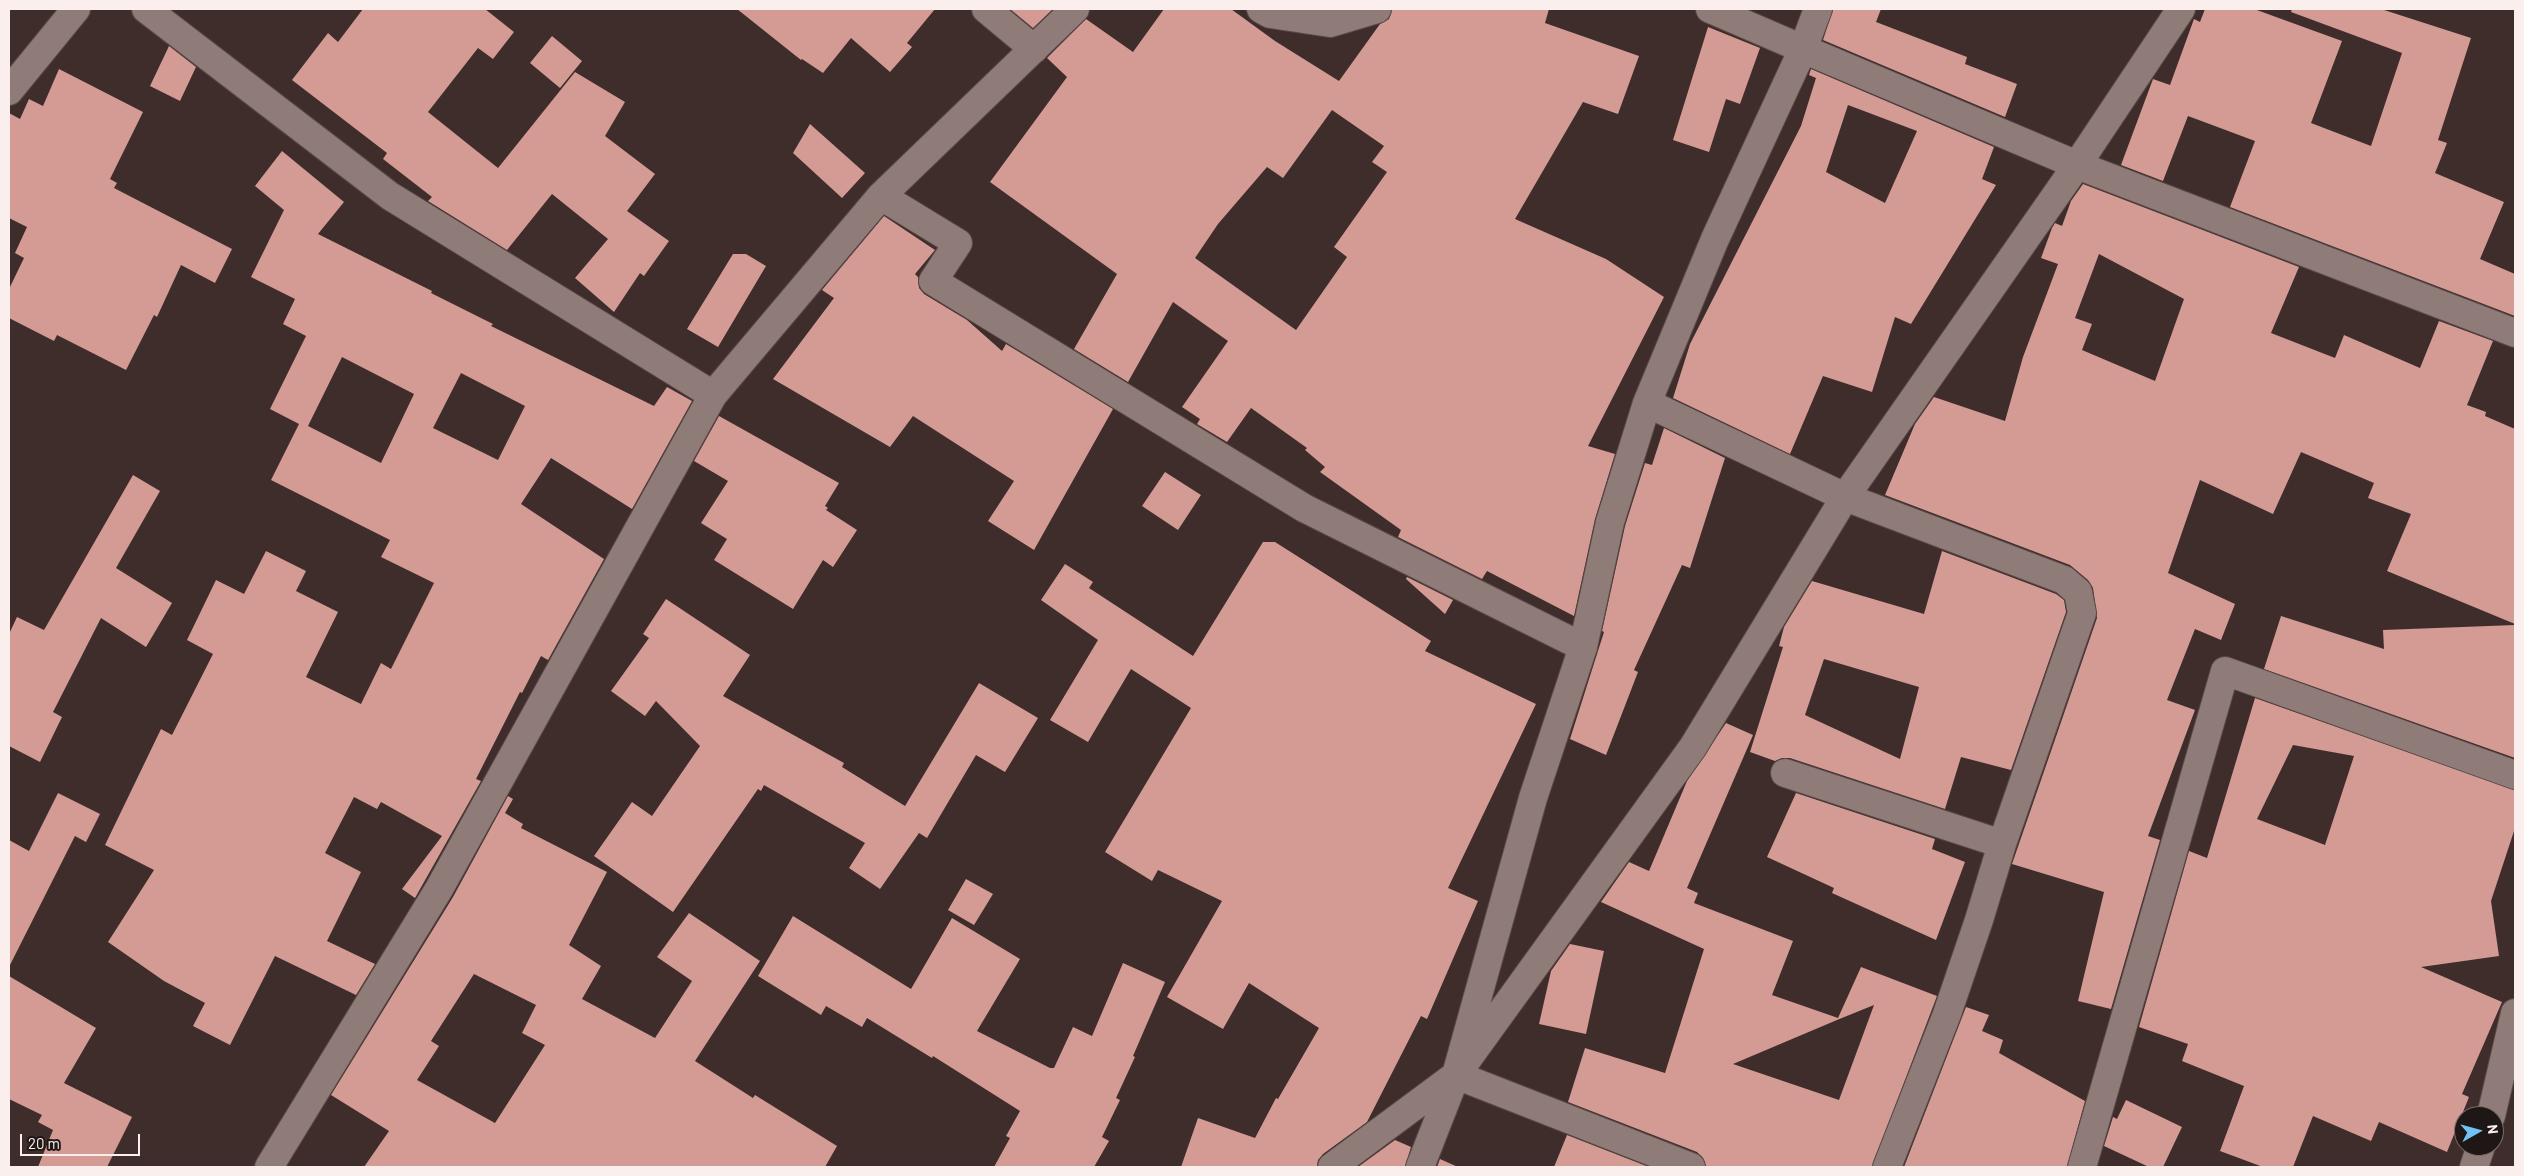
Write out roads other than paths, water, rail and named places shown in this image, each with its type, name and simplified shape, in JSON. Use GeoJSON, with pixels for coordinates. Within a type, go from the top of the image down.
{"type":"FeatureCollection","features":[{"type":"Feature","properties":{"kind":"street"},"geometry":{"type":"LineString","coordinates":[[9,91],[76,9]]}},
{"type":"Feature","properties":{"kind":"street"},"geometry":{"type":"LineString","coordinates":[[146,9],[390,196],[713,395]]}},
{"type":"Feature","properties":{"kind":"street"},"geometry":{"type":"LineString","coordinates":[[986,9],[1034,48]]}},
{"type":"Feature","properties":{"kind":"street"},"geometry":{"type":"LineString","coordinates":[[269,1167],[439,889],[713,395],[881,196],[1075,9]]}},
{"type":"Feature","properties":{"kind":"street"},"geometry":{"type":"LineString","coordinates":[[1261,9],[1270,14],[1330,23],[1377,9]]}},
{"type":"Feature","properties":{"kind":"street"},"geometry":{"type":"LineString","coordinates":[[1710,9],[2077,165],[2515,334]]}},
{"type":"Feature","properties":{"kind":"street"},"geometry":{"type":"LineString","coordinates":[[1420,1167],[1456,1075],[1530,807],[1583,647],[1610,522],[1646,403],[1715,239],[1803,49],[1818,9]]}},
{"type":"Feature","properties":{"kind":"street"},"geometry":{"type":"LineString","coordinates":[[1332,1167],[1456,1075],[1693,746],[1845,497],[2077,165],[2181,9]]}},
{"type":"Feature","properties":{"kind":"street"},"geometry":{"type":"LineString","coordinates":[[881,196],[958,243],[933,281],[1304,508],[1583,647]]}},
{"type":"Feature","properties":{"kind":"street"},"geometry":{"type":"LineString","coordinates":[[1646,403],[1845,497],[2064,580],[2078,592],[2082,613],[2002,844],[1979,920],[1947,1014],[1887,1167]]}},
{"type":"Feature","properties":{"kind":"street"},"geometry":{"type":"LineString","coordinates":[[2082,1167],[2225,671],[2515,775]]}},
{"type":"Feature","properties":{"kind":"street"},"geometry":{"type":"LineString","coordinates":[[1785,773],[2002,844]]}},
{"type":"Feature","properties":{"kind":"street"},"geometry":{"type":"LineString","coordinates":[[2493,1106],[2515,1013]]}},
{"type":"Feature","properties":{"kind":"street"},"geometry":{"type":"LineString","coordinates":[[1456,1075],[1691,1167]]}}]}
